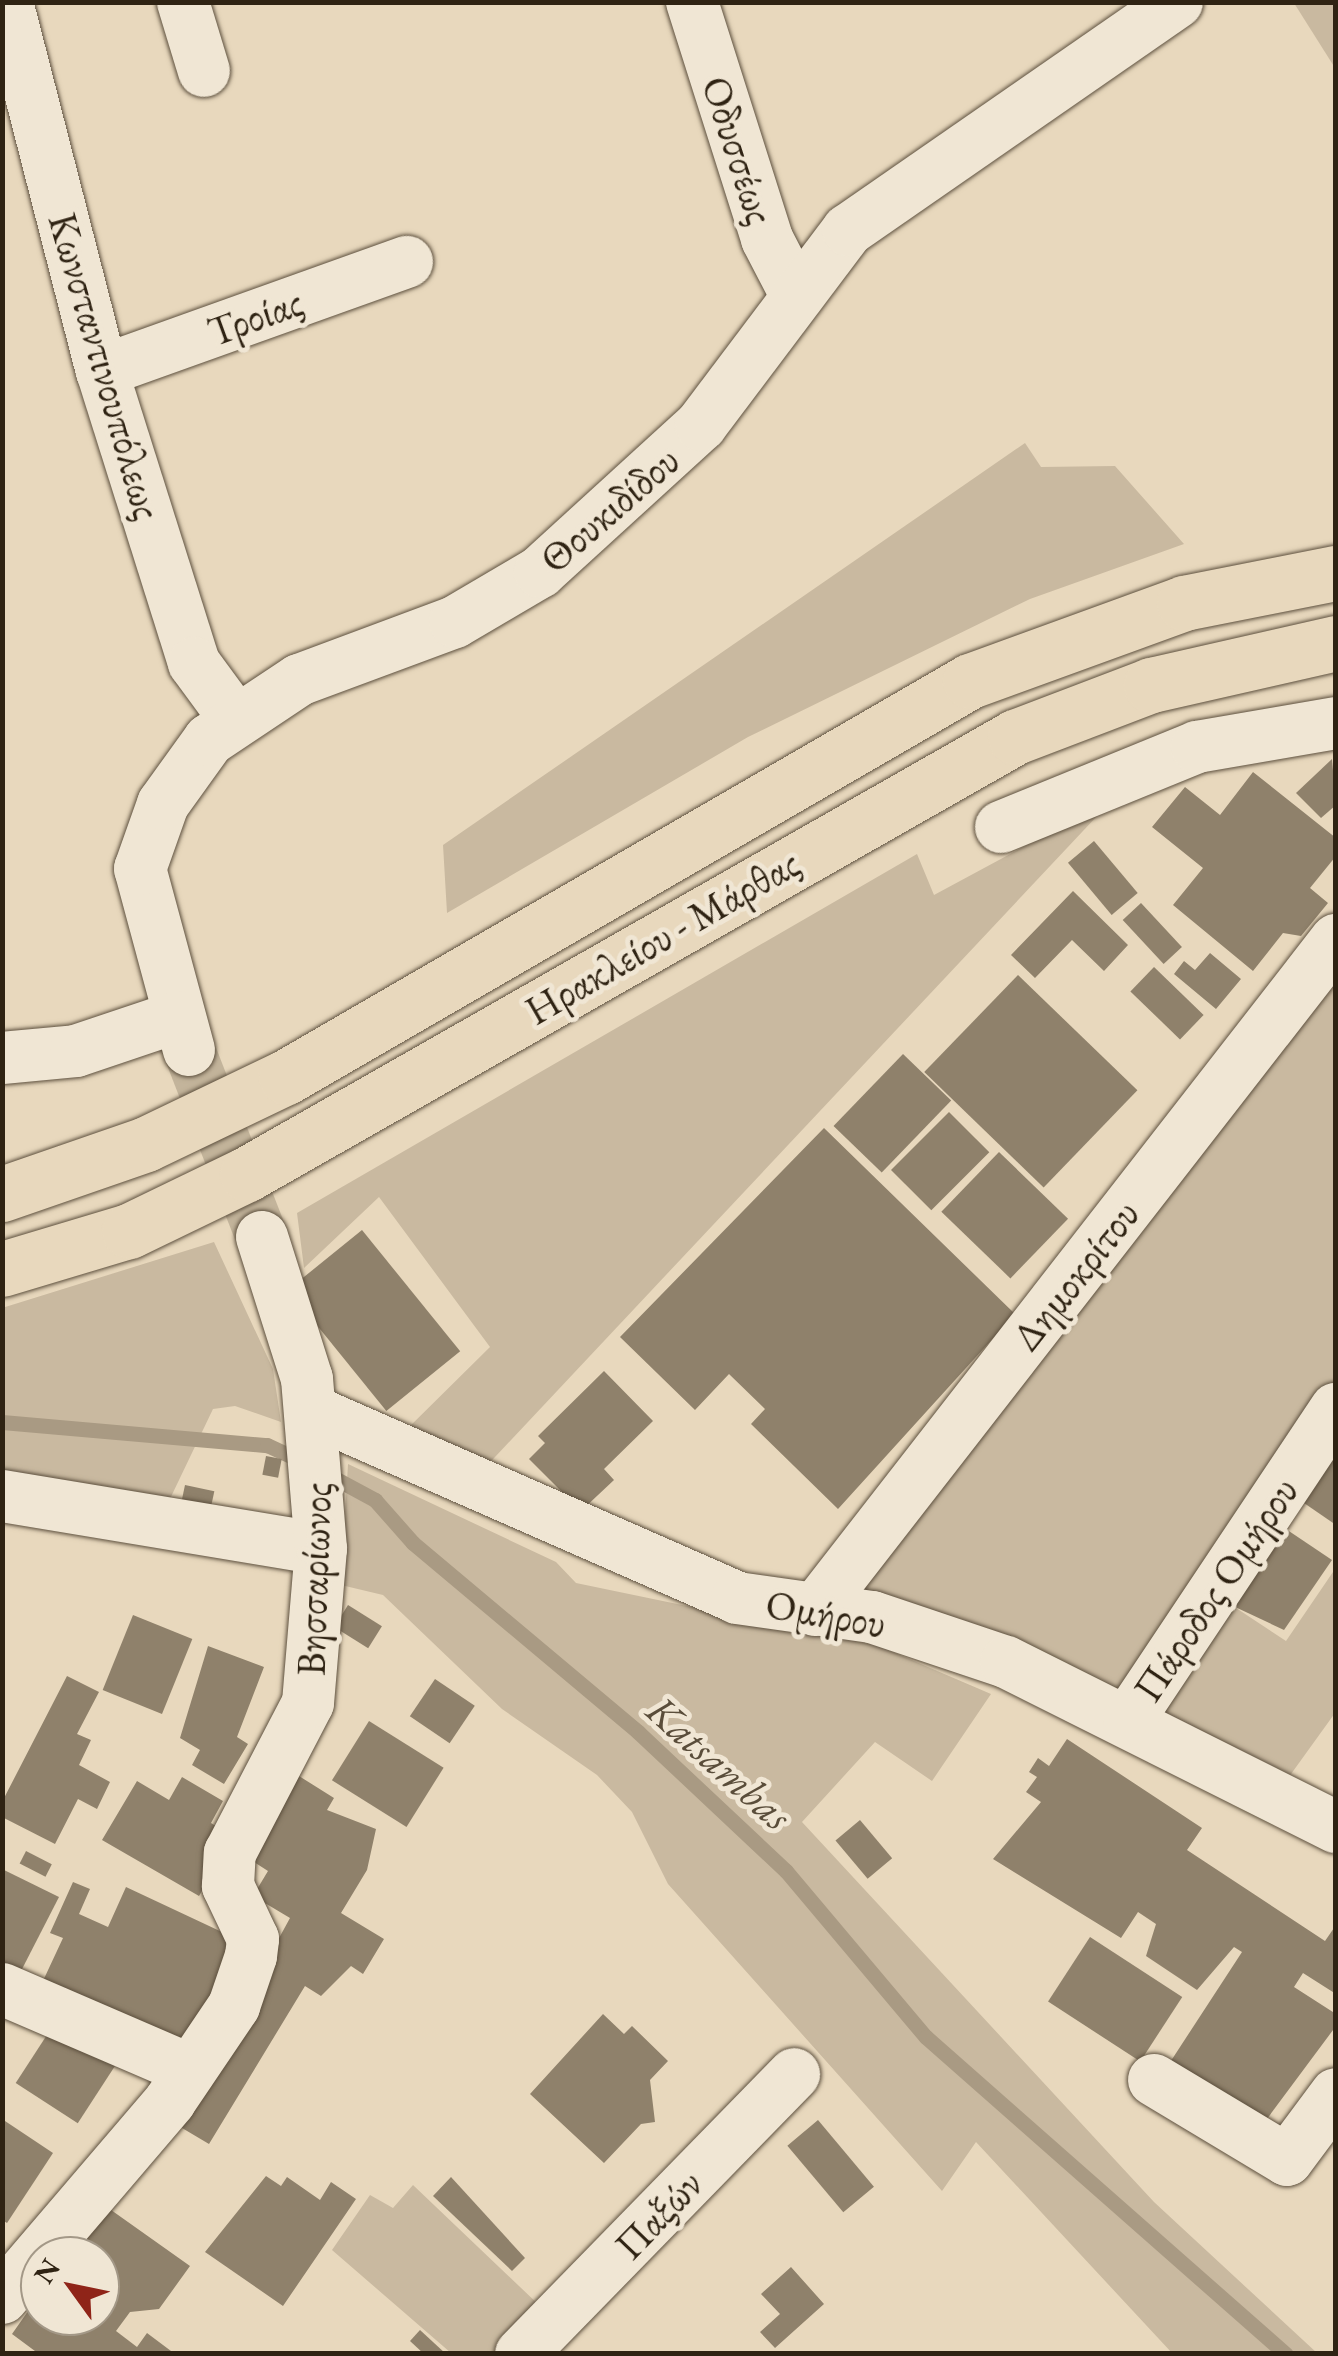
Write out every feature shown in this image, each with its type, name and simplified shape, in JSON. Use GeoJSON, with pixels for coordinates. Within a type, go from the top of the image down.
{"type":"FeatureCollection","features":[{"type":"Feature","properties":{"kind":"main road","name":"Ηρακλείου - Μάρθας"},"geometry":{"type":"LineString","coordinates":[[2,1194],[146,1144],[286,1077],[986,673],[1165,608],[1336,573]]}},
{"type":"Feature","properties":{"kind":"main road","name":"Ηρακλείου - Μάρθας"},"geometry":{"type":"LineString","coordinates":[[2,1269],[129,1231],[248,1174],[1015,737],[1151,685],[1336,642]]}},
{"type":"Feature","properties":{"kind":"street","name":"Κωνσταντινουπόλεως"},"geometry":{"type":"LineString","coordinates":[[7,2],[102,371],[194,663],[233,716]]}},
{"type":"Feature","properties":{"kind":"street"},"geometry":{"type":"LineString","coordinates":[[183,2],[204,71]]}},
{"type":"Feature","properties":{"kind":"street","name":"Οδυσσέως"},"geometry":{"type":"LineString","coordinates":[[692,2],[767,239],[795,293]]}},
{"type":"Feature","properties":{"kind":"street","name":"Θουκιδίδου"},"geometry":{"type":"LineString","coordinates":[[2,1058],[76,1052],[183,1034],[144,906],[143,849],[174,785],[233,716],[298,680],[477,611],[540,572],[701,425],[795,293],[872,210],[1177,2]]}},
{"type":"Feature","properties":{"kind":"street","name":"Τροίας"},"geometry":{"type":"LineString","coordinates":[[102,371],[408,262]]}},
{"type":"Feature","properties":{"kind":"street"},"geometry":{"type":"LineString","coordinates":[[1001,827],[1197,747],[1336,723]]}},
{"type":"Feature","properties":{"kind":"street","name":"Δημοκρίτου"},"geometry":{"type":"LineString","coordinates":[[815,1610],[1336,940]]}},
{"type":"Feature","properties":{"kind":"street","name":"Βησσαρίωνος"},"geometry":{"type":"LineString","coordinates":[[2,2298],[190,2070],[234,2006],[251,1956],[254,1940],[228,1886],[230,1852],[308,1704],[321,1535],[314,1426],[262,1237]]}},
{"type":"Feature","properties":{"kind":"street","name":"Πάροδος Ομήρου"},"geometry":{"type":"LineString","coordinates":[[1128,1719],[1336,1409]]}},
{"type":"Feature","properties":{"kind":"street","name":"Ομήρου"},"geometry":{"type":"LineString","coordinates":[[314,1426],[737,1598],[815,1610],[957,1644],[1128,1719],[1336,1827]]}},
{"type":"Feature","properties":{"kind":"street"},"geometry":{"type":"LineString","coordinates":[[2,1496],[321,1535]]}},
{"type":"Feature","properties":{"kind":"street"},"geometry":{"type":"LineString","coordinates":[[2,1989],[190,2070]]}},
{"type":"Feature","properties":{"kind":"street","name":"Παξών"},"geometry":{"type":"LineString","coordinates":[[521,2354],[794,2074]]}},
{"type":"Feature","properties":{"kind":"street"},"geometry":{"type":"LineString","coordinates":[[1154,2080],[1287,2160],[1336,2094]]}},
{"type":"Feature","properties":{"kind":"shaded area"},"geometry":{"type":"Polygon","coordinates":[[[1294,3],[1335,3],[1335,68],[1294,3]]]}},
{"type":"Feature","properties":{"kind":"shaded area"},"geometry":{"type":"Polygon","coordinates":[[[1025,443],[1041,467],[1115,466],[1184,544],[1030,599],[748,737],[447,913],[443,845],[1025,443]]]}},
{"type":"Feature","properties":{"kind":"shaded area"},"geometry":{"type":"Polygon","coordinates":[[[1114,798],[480,1473],[401,1435],[490,1347],[379,1197],[304,1268],[297,1213],[917,854],[934,895],[1114,798]]]}},
{"type":"Feature","properties":{"kind":"shaded area"},"geometry":{"type":"Polygon","coordinates":[[[1335,964],[1335,1390],[1118,1697],[852,1593],[1335,964]]]}},
{"type":"Feature","properties":{"kind":"shaded area"},"geometry":{"type":"Polygon","coordinates":[[[214,1242],[273,1369],[281,1422],[235,1406],[213,1409],[168,1503],[3,1477],[2,1308],[214,1242]]]}},
{"type":"Feature","properties":{"kind":"shaded area"},"geometry":{"type":"Polygon","coordinates":[[[348,1464],[556,1562],[576,1583],[879,1646],[991,1694],[932,1781],[875,1742],[802,1822],[1154,2202],[1317,2353],[1172,2353],[976,2142],[942,2191],[668,1884],[632,1812],[597,1775],[502,1709],[383,1595],[341,1585],[348,1464]]]}},
{"type":"Feature","properties":{"kind":"shaded area"},"geometry":{"type":"Polygon","coordinates":[[[1335,1569],[1335,1713],[1286,1781],[1159,1720],[1233,1606],[1286,1641],[1335,1569]]]}},
{"type":"Feature","properties":{"kind":"shaded area"},"geometry":{"type":"Polygon","coordinates":[[[413,2185],[540,2306],[493,2353],[451,2353],[332,2250],[370,2195],[393,2208],[413,2185]]]}},
{"type":"Feature","properties":{"kind":"building"},"geometry":{"type":"Polygon","coordinates":[[[1332,759],[1336,805],[1321,818],[1296,793],[1332,759]]]}},
{"type":"Feature","properties":{"kind":"building"},"geometry":{"type":"Polygon","coordinates":[[[1253,772],[1336,838],[1336,856],[1310,888],[1328,903],[1301,936],[1283,933],[1253,971],[1173,905],[1203,868],[1152,827],[1185,787],[1220,815],[1253,772]]]}},
{"type":"Feature","properties":{"kind":"building"},"geometry":{"type":"Polygon","coordinates":[[[1094,841],[1138,893],[1112,915],[1068,863],[1094,841]]]}},
{"type":"Feature","properties":{"kind":"building"},"geometry":{"type":"Polygon","coordinates":[[[1073,891],[1128,945],[1104,971],[1072,940],[1035,978],[1011,955],[1073,891]]]}},
{"type":"Feature","properties":{"kind":"building"},"geometry":{"type":"Polygon","coordinates":[[[1141,903],[1182,947],[1164,964],[1123,920],[1141,903]]]}},
{"type":"Feature","properties":{"kind":"building"},"geometry":{"type":"Polygon","coordinates":[[[1210,953],[1241,979],[1216,1009],[1174,974],[1184,961],[1195,970],[1210,953]]]}},
{"type":"Feature","properties":{"kind":"building"},"geometry":{"type":"Polygon","coordinates":[[[1154,967],[1204,1015],[1180,1039],[1130,991],[1154,967]]]}},
{"type":"Feature","properties":{"kind":"building"},"geometry":{"type":"Polygon","coordinates":[[[1018,975],[1137,1090],[1044,1187],[924,1072],[1018,975]]]}},
{"type":"Feature","properties":{"kind":"building"},"geometry":{"type":"Polygon","coordinates":[[[903,1054],[951,1101],[882,1172],[834,1126],[903,1054]]]}},
{"type":"Feature","properties":{"kind":"building"},"geometry":{"type":"Polygon","coordinates":[[[949,1112],[989,1152],[931,1210],[891,1170],[949,1112]]]}},
{"type":"Feature","properties":{"kind":"building"},"geometry":{"type":"Polygon","coordinates":[[[824,1128],[1015,1314],[838,1509],[751,1424],[765,1409],[729,1374],[695,1410],[620,1337],[824,1128]]]}},
{"type":"Feature","properties":{"kind":"building"},"geometry":{"type":"Polygon","coordinates":[[[999,1152],[1068,1219],[1010,1278],[941,1212],[999,1152]]]}},
{"type":"Feature","properties":{"kind":"building"},"geometry":{"type":"Polygon","coordinates":[[[362,1230],[460,1351],[386,1411],[288,1290],[362,1230]]]}},
{"type":"Feature","properties":{"kind":"building"},"geometry":{"type":"Polygon","coordinates":[[[604,1371],[653,1421],[604,1469],[614,1480],[581,1511],[529,1459],[545,1443],[538,1436],[604,1371]]]}},
{"type":"Feature","properties":{"kind":"building"},"geometry":{"type":"Polygon","coordinates":[[[1336,1421],[1336,1525],[1288,1492],[1336,1421]]]}},
{"type":"Feature","properties":{"kind":"building"},"geometry":{"type":"Polygon","coordinates":[[[266,1456],[282,1459],[278,1478],[262,1475],[266,1456]]]}},
{"type":"Feature","properties":{"kind":"building"},"geometry":{"type":"Polygon","coordinates":[[[185,1485],[214,1491],[211,1508],[181,1502],[185,1485]]]}},
{"type":"Feature","properties":{"kind":"building"},"geometry":{"type":"Polygon","coordinates":[[[1271,1519],[1332,1560],[1284,1630],[1233,1606],[1271,1519]]]}},
{"type":"Feature","properties":{"kind":"building"},"geometry":{"type":"Polygon","coordinates":[[[348,1605],[382,1626],[368,1648],[334,1627],[348,1605]]]}},
{"type":"Feature","properties":{"kind":"building"},"geometry":{"type":"Polygon","coordinates":[[[133,1615],[192,1639],[162,1714],[103,1690],[133,1615]]]}},
{"type":"Feature","properties":{"kind":"building"},"geometry":{"type":"Polygon","coordinates":[[[208,1646],[264,1667],[237,1737],[248,1744],[224,1784],[192,1765],[200,1750],[180,1738],[208,1646]]]}},
{"type":"Feature","properties":{"kind":"building"},"geometry":{"type":"Polygon","coordinates":[[[67,1676],[99,1692],[77,1734],[91,1740],[79,1765],[110,1782],[97,1809],[78,1799],[55,1844],[2,1817],[2,1802],[67,1676]]]}},
{"type":"Feature","properties":{"kind":"building"},"geometry":{"type":"Polygon","coordinates":[[[435,1679],[475,1706],[450,1743],[410,1716],[435,1679]]]}},
{"type":"Feature","properties":{"kind":"building"},"geometry":{"type":"Polygon","coordinates":[[[369,1721],[444,1768],[407,1827],[332,1780],[369,1721]]]}},
{"type":"Feature","properties":{"kind":"building"},"geometry":{"type":"Polygon","coordinates":[[[1067,1739],[1202,1828],[1187,1850],[1325,1941],[1336,1925],[1336,1994],[1303,1973],[1294,1987],[1336,2014],[1336,2026],[1258,2131],[1165,2070],[1242,1952],[1234,1947],[1197,1990],[1146,1956],[1156,1924],[1138,1912],[1121,1938],[993,1859],[1041,1802],[1026,1792],[1037,1777],[1029,1772],[1038,1758],[1049,1766],[1067,1739]]]}},
{"type":"Feature","properties":{"kind":"building"},"geometry":{"type":"Polygon","coordinates":[[[291,1771],[334,1798],[327,1810],[376,1829],[367,1870],[341,1913],[384,1939],[363,1974],[351,1966],[321,1996],[305,1986],[209,2144],[177,2125],[290,1918],[253,1896],[268,1871],[240,1853],[291,1771]]]}},
{"type":"Feature","properties":{"kind":"building"},"geometry":{"type":"Polygon","coordinates":[[[182,1777],[223,1801],[211,1823],[222,1830],[215,1869],[199,1896],[102,1840],[137,1781],[169,1800],[182,1777]]]}},
{"type":"Feature","properties":{"kind":"building"},"geometry":{"type":"Polygon","coordinates":[[[860,1820],[892,1858],[868,1879],[835,1841],[860,1820]]]}},
{"type":"Feature","properties":{"kind":"building"},"geometry":{"type":"Polygon","coordinates":[[[26,1851],[52,1864],[45,1877],[20,1863],[26,1851]]]}},
{"type":"Feature","properties":{"kind":"building"},"geometry":{"type":"Polygon","coordinates":[[[2,1869],[59,1897],[20,1973],[2,1981],[2,1869]]]}},
{"type":"Feature","properties":{"kind":"building"},"geometry":{"type":"Polygon","coordinates":[[[73,1882],[90,1889],[79,1914],[108,1927],[126,1887],[239,1940],[188,2050],[42,1983],[63,1938],[50,1933],[73,1882]]]}},
{"type":"Feature","properties":{"kind":"building"},"geometry":{"type":"Polygon","coordinates":[[[1090,1937],[1182,1997],[1140,2061],[1048,2002],[1090,1937]]]}},
{"type":"Feature","properties":{"kind":"building"},"geometry":{"type":"Polygon","coordinates":[[[603,2014],[624,2034],[632,2026],[668,2061],[650,2080],[655,2122],[641,2124],[604,2163],[530,2094],[603,2014]]]}},
{"type":"Feature","properties":{"kind":"building"},"geometry":{"type":"Polygon","coordinates":[[[56,2021],[118,2061],[78,2123],[16,2083],[56,2021]]]}},
{"type":"Feature","properties":{"kind":"building"},"geometry":{"type":"Polygon","coordinates":[[[818,2120],[874,2187],[843,2212],[787,2146],[818,2120]]]}},
{"type":"Feature","properties":{"kind":"building"},"geometry":{"type":"Polygon","coordinates":[[[5,2121],[53,2153],[7,2223],[2,2220],[5,2121]]]}},
{"type":"Feature","properties":{"kind":"building"},"geometry":{"type":"Polygon","coordinates":[[[266,2176],[281,2186],[287,2177],[320,2200],[331,2182],[356,2199],[283,2306],[205,2252],[266,2176]]]}},
{"type":"Feature","properties":{"kind":"building"},"geometry":{"type":"Polygon","coordinates":[[[451,2177],[525,2258],[512,2271],[433,2196],[451,2177]]]}},
{"type":"Feature","properties":{"kind":"building"},"geometry":{"type":"Polygon","coordinates":[[[104,2205],[190,2266],[159,2309],[130,2312],[120,2326],[120,2236],[82,2236],[104,2205]]]}},
{"type":"Feature","properties":{"kind":"building"},"geometry":{"type":"Polygon","coordinates":[[[791,2267],[824,2304],[775,2348],[760,2332],[780,2314],[761,2294],[791,2267]]]}},
{"type":"Feature","properties":{"kind":"building"},"geometry":{"type":"Polygon","coordinates":[[[20,2323],[20,2336],[120,2334],[137,2347],[147,2333],[175,2354],[39,2354],[12,2334],[20,2323]]]}},
{"type":"Feature","properties":{"kind":"building"},"geometry":{"type":"Polygon","coordinates":[[[420,2330],[446,2354],[424,2354],[410,2341],[420,2330]]]}},
{"type":"Feature","properties":{"kind":"waterway","name":"Katsambas"},"geometry":{"type":"LineString","coordinates":[[2,1422],[267,1445],[302,1461]]}},
{"type":"Feature","properties":{"kind":"waterway","name":"Katsambas"},"geometry":{"type":"LineString","coordinates":[[327,1474],[375,1500],[413,1543],[638,1732],[786,1871],[926,2037],[1286,2354]]}},
{"type":"Feature","properties":{"kind":"tunnel"},"geometry":{"type":"LineString","coordinates":[[189,1050],[262,1237]]}}]}
